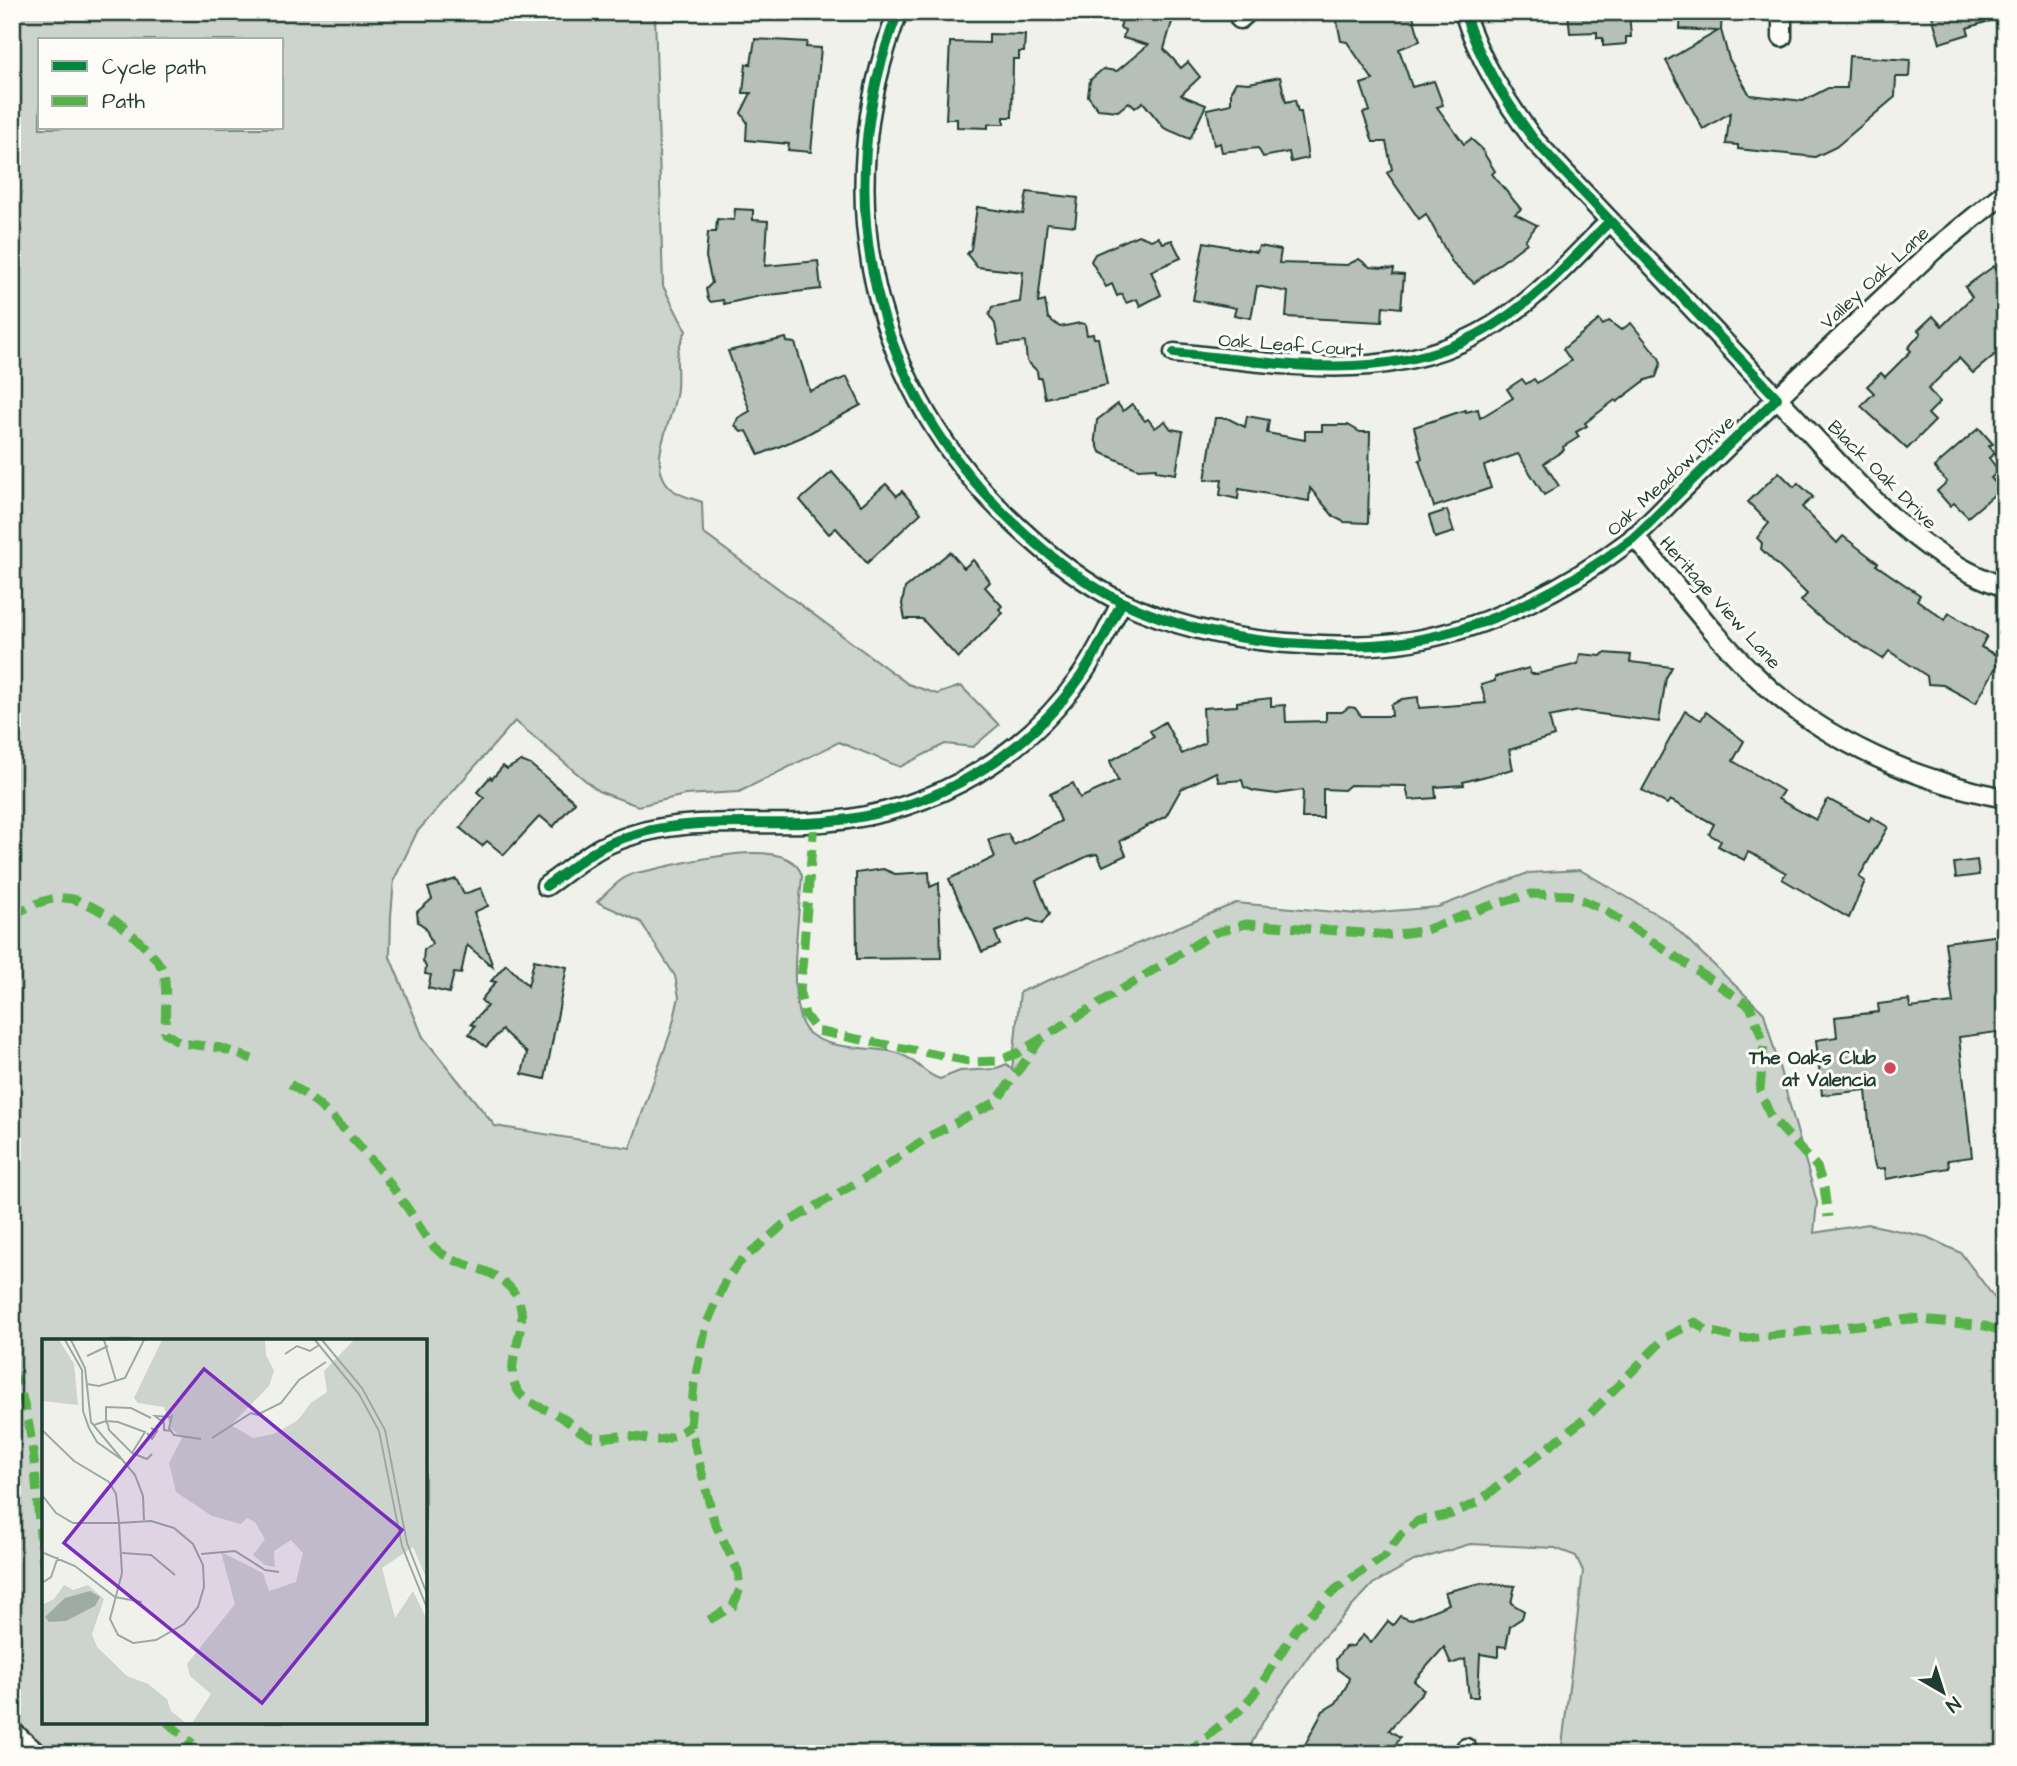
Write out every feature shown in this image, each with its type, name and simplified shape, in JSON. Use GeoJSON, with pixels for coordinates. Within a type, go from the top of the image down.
{"type":"FeatureCollection","features":[{"type":"Feature","properties":{"kind":"main road"},"geometry":{"type":"LineString","coordinates":[[12,1739],[29,1754]]}},
{"type":"Feature","properties":{"kind":"street","name":"Oak Meadow Drive"},"geometry":{"type":"LineString","coordinates":[[898,12],[872,98],[864,151],[872,273],[881,316],[905,376],[930,423],[993,504],[1046,553],[1122,602],[1212,633],[1276,643],[1352,647],[1413,641],[1474,623],[1539,598],[1634,537],[1777,398]]}},
{"type":"Feature","properties":{"kind":"street"},"geometry":{"type":"LineString","coordinates":[[1464,12],[1472,37],[1504,100],[1534,140],[1777,398]]}},
{"type":"Feature","properties":{"kind":"street"},"geometry":{"type":"LineString","coordinates":[[1782,37],[1783,12]]}},
{"type":"Feature","properties":{"kind":"street","name":"Valley Oak Lane"},"geometry":{"type":"LineString","coordinates":[[1777,398],[1934,250],[2005,192]]}},
{"type":"Feature","properties":{"kind":"street","name":"Oak Leaf Court"},"geometry":{"type":"LineString","coordinates":[[1174,353],[1307,366],[1366,368],[1420,357],[1468,340],[1509,315],[1548,283],[1610,221]]}},
{"type":"Feature","properties":{"kind":"street","name":"Black Oak Drive"},"geometry":{"type":"LineString","coordinates":[[1777,398],[1903,528],[1938,555],[1972,575],[2005,587]]}},
{"type":"Feature","properties":{"kind":"street","name":"Heritage View Lane"},"geometry":{"type":"LineString","coordinates":[[1634,537],[1735,654],[1762,682],[1794,707],[1831,732],[1916,774],[1961,790],[2005,799]]}},
{"type":"Feature","properties":{"kind":"street"},"geometry":{"type":"LineString","coordinates":[[546,886],[602,847],[643,832],[704,821],[803,823],[867,815],[926,800],[960,784],[999,761],[1025,739],[1059,702],[1082,675],[1122,602]]}},
{"type":"Feature","properties":{"kind":"shaded area","name":"The Oaks Club at Valencia"},"geometry":{"type":"Polygon","coordinates":[[[12,12],[655,12],[663,286],[686,331],[678,354],[675,401],[660,455],[660,468],[664,479],[676,492],[702,502],[703,533],[908,684],[937,694],[961,686],[999,725],[973,747],[945,744],[900,767],[839,742],[739,792],[685,795],[638,806],[598,791],[515,721],[417,832],[394,880],[391,916],[390,957],[423,1037],[495,1126],[630,1148],[671,1031],[679,997],[675,976],[641,922],[597,902],[620,881],[636,873],[699,859],[753,853],[776,855],[793,862],[802,876],[795,984],[802,1023],[810,1034],[829,1043],[901,1054],[940,1079],[960,1071],[994,1069],[1007,1064],[1012,1070],[1020,992],[1236,903],[1357,914],[1438,907],[1528,873],[1580,870],[1668,921],[1764,1013],[1817,1202],[1814,1233],[1868,1224],[1927,1237],[1961,1253],[2005,1312],[2005,1754],[1561,1754],[1583,1571],[1576,1556],[1555,1548],[1470,1544],[1414,1561],[1373,1584],[1317,1644],[1265,1718],[1246,1754],[12,1754],[12,12]]]}},
{"type":"Feature","properties":{"kind":"building"},"geometry":{"type":"Polygon","coordinates":[[[1124,12],[1175,12],[1164,49],[1181,68],[1188,62],[1200,77],[1181,95],[1206,105],[1190,139],[1164,128],[1143,102],[1135,108],[1129,102],[1118,111],[1098,109],[1088,96],[1090,80],[1103,69],[1117,71],[1148,45],[1123,38],[1125,30],[1120,28],[1124,12]]]}},
{"type":"Feature","properties":{"kind":"building"},"geometry":{"type":"Polygon","coordinates":[[[1340,12],[1412,12],[1420,41],[1399,49],[1412,87],[1434,81],[1443,105],[1437,107],[1464,144],[1471,139],[1480,147],[1495,171],[1492,174],[1521,209],[1515,214],[1537,225],[1525,240],[1527,243],[1474,283],[1453,264],[1426,214],[1419,219],[1387,173],[1392,169],[1386,142],[1373,142],[1363,113],[1370,111],[1361,84],[1373,80],[1347,42],[1341,41],[1337,21],[1340,12]]]}},
{"type":"Feature","properties":{"kind":"building"},"geometry":{"type":"Polygon","coordinates":[[[1568,12],[1629,12],[1631,37],[1626,37],[1626,44],[1603,46],[1603,38],[1597,38],[1597,32],[1570,33],[1568,12]]]}},
{"type":"Feature","properties":{"kind":"building"},"geometry":{"type":"Polygon","coordinates":[[[1681,12],[1722,12],[1721,30],[1729,59],[1750,95],[1803,101],[1828,88],[1847,88],[1849,56],[1910,60],[1909,77],[1896,77],[1895,97],[1836,147],[1815,157],[1738,149],[1738,145],[1726,144],[1730,113],[1703,129],[1666,61],[1718,31],[1680,29],[1681,12]]]}},
{"type":"Feature","properties":{"kind":"building"},"geometry":{"type":"Polygon","coordinates":[[[1931,12],[2003,12],[2004,16],[1967,28],[1969,34],[1940,43],[1931,12]]]}},
{"type":"Feature","properties":{"kind":"building"},"geometry":{"type":"Polygon","coordinates":[[[989,34],[1025,35],[1024,52],[1019,52],[1019,59],[1013,59],[1012,117],[1004,117],[1004,124],[988,124],[988,128],[957,127],[957,119],[946,119],[950,42],[989,43],[989,34]]]}},
{"type":"Feature","properties":{"kind":"building"},"geometry":{"type":"Polygon","coordinates":[[[755,39],[807,42],[806,47],[821,48],[811,152],[788,150],[789,144],[746,140],[747,122],[741,113],[751,93],[743,93],[746,64],[751,64],[755,39]]]}},
{"type":"Feature","properties":{"kind":"building"},"geometry":{"type":"Polygon","coordinates":[[[1280,77],[1286,102],[1295,100],[1298,112],[1301,112],[1308,158],[1291,162],[1289,152],[1263,157],[1258,148],[1222,152],[1220,143],[1214,145],[1207,109],[1231,104],[1231,91],[1236,82],[1249,83],[1280,77]]]}},
{"type":"Feature","properties":{"kind":"building"},"geometry":{"type":"Polygon","coordinates":[[[1027,192],[1078,198],[1075,226],[1047,223],[1038,303],[1045,301],[1048,318],[1060,327],[1085,324],[1087,335],[1093,334],[1094,338],[1098,338],[1107,385],[1045,398],[1041,378],[1038,378],[1037,371],[1027,361],[1025,342],[999,345],[995,324],[989,315],[992,307],[1020,302],[1023,272],[977,267],[967,254],[971,249],[977,207],[1023,214],[1027,192]]]}},
{"type":"Feature","properties":{"kind":"building"},"geometry":{"type":"Polygon","coordinates":[[[735,209],[753,210],[753,220],[768,221],[765,266],[818,261],[821,289],[760,296],[724,304],[723,300],[711,302],[706,289],[712,283],[706,257],[708,232],[716,232],[717,219],[734,220],[735,209]]]}},
{"type":"Feature","properties":{"kind":"building"},"geometry":{"type":"Polygon","coordinates":[[[1138,235],[1151,240],[1158,237],[1163,243],[1172,240],[1181,258],[1151,271],[1161,295],[1140,306],[1137,299],[1126,303],[1122,294],[1117,296],[1112,284],[1106,287],[1091,261],[1095,254],[1138,235]]]}},
{"type":"Feature","properties":{"kind":"building"},"geometry":{"type":"Polygon","coordinates":[[[1204,242],[1257,252],[1259,246],[1281,250],[1279,263],[1347,265],[1359,259],[1370,267],[1394,269],[1393,274],[1404,275],[1401,308],[1383,306],[1382,322],[1286,317],[1288,292],[1257,286],[1251,318],[1234,315],[1236,308],[1193,300],[1204,242]]]}},
{"type":"Feature","properties":{"kind":"building"},"geometry":{"type":"Polygon","coordinates":[[[1994,266],[1998,271],[2005,266],[2005,346],[1973,373],[1959,358],[1928,389],[1940,402],[1928,414],[1935,421],[1907,449],[1861,406],[1874,393],[1867,386],[1881,373],[1885,377],[1911,351],[1908,348],[1921,333],[1918,330],[1933,316],[1942,326],[1972,297],[1965,287],[1994,266]]]}},
{"type":"Feature","properties":{"kind":"building"},"geometry":{"type":"Polygon","coordinates":[[[1599,320],[1603,325],[1609,321],[1621,330],[1631,323],[1659,358],[1661,363],[1656,377],[1646,380],[1617,402],[1615,400],[1585,423],[1587,426],[1576,432],[1579,437],[1544,463],[1559,486],[1544,495],[1518,454],[1484,466],[1491,488],[1434,507],[1419,460],[1422,459],[1414,427],[1465,410],[1478,409],[1480,418],[1513,398],[1507,389],[1522,379],[1526,384],[1534,379],[1537,383],[1571,361],[1563,349],[1599,320]]]}},
{"type":"Feature","properties":{"kind":"building"},"geometry":{"type":"Polygon","coordinates":[[[786,338],[787,342],[795,343],[810,391],[847,377],[861,405],[802,437],[759,455],[747,431],[741,432],[735,425],[738,418],[750,411],[728,351],[786,338]]]}},
{"type":"Feature","properties":{"kind":"building"},"geometry":{"type":"Polygon","coordinates":[[[1118,404],[1123,411],[1132,404],[1145,421],[1148,419],[1155,428],[1165,421],[1171,429],[1183,431],[1176,474],[1156,471],[1156,468],[1138,469],[1100,452],[1095,439],[1097,420],[1118,404]]]}},
{"type":"Feature","properties":{"kind":"building"},"geometry":{"type":"Polygon","coordinates":[[[1247,416],[1269,420],[1267,433],[1305,440],[1305,431],[1322,431],[1322,425],[1348,425],[1360,432],[1370,432],[1368,523],[1344,522],[1334,517],[1310,488],[1309,501],[1239,489],[1238,499],[1220,495],[1222,479],[1205,480],[1215,418],[1227,418],[1245,427],[1247,416]]]}},
{"type":"Feature","properties":{"kind":"building"},"geometry":{"type":"Polygon","coordinates":[[[1979,428],[1993,444],[1989,446],[1995,453],[1989,458],[1999,471],[1991,478],[2001,489],[1968,517],[1954,503],[1950,506],[1937,491],[1947,482],[1934,467],[1979,428]]]}},
{"type":"Feature","properties":{"kind":"building"},"geometry":{"type":"Polygon","coordinates":[[[832,472],[861,505],[886,484],[897,496],[902,491],[921,513],[867,563],[836,528],[829,534],[800,500],[832,472]]]}},
{"type":"Feature","properties":{"kind":"building"},"geometry":{"type":"Polygon","coordinates":[[[1779,472],[1794,487],[1798,483],[1813,497],[1802,507],[1837,543],[1843,536],[1878,563],[1876,565],[1920,595],[1917,600],[1945,620],[1949,613],[1987,636],[1981,647],[2001,658],[1976,703],[1943,685],[1928,684],[1927,676],[1889,651],[1883,659],[1826,623],[1801,601],[1807,594],[1761,549],[1762,543],[1757,538],[1769,523],[1748,502],[1779,472]]]}},
{"type":"Feature","properties":{"kind":"building"},"geometry":{"type":"Polygon","coordinates":[[[1447,510],[1454,532],[1435,538],[1429,516],[1447,510]]]}},
{"type":"Feature","properties":{"kind":"building"},"geometry":{"type":"Polygon","coordinates":[[[950,552],[964,568],[973,560],[990,582],[985,587],[1002,606],[999,609],[1003,613],[958,658],[922,619],[905,619],[902,604],[905,588],[950,552]]]}},
{"type":"Feature","properties":{"kind":"building"},"geometry":{"type":"Polygon","coordinates":[[[1604,653],[1631,655],[1630,662],[1672,667],[1666,678],[1659,722],[1578,711],[1549,717],[1554,736],[1509,750],[1513,769],[1463,782],[1464,785],[1435,787],[1436,798],[1409,800],[1406,786],[1350,785],[1344,790],[1323,789],[1323,818],[1302,818],[1303,790],[1277,794],[1254,791],[1244,787],[1242,780],[1219,782],[1216,772],[1181,789],[1166,816],[1120,841],[1126,855],[1103,866],[1097,854],[1088,856],[1036,881],[1049,914],[1042,924],[1029,919],[995,932],[1000,945],[982,952],[949,879],[995,857],[988,840],[1008,834],[1014,845],[1061,821],[1050,794],[1073,783],[1080,798],[1118,781],[1110,761],[1154,737],[1150,731],[1165,722],[1182,754],[1205,743],[1203,708],[1237,706],[1237,702],[1271,698],[1271,706],[1285,705],[1286,722],[1326,721],[1326,712],[1342,712],[1349,707],[1355,708],[1361,716],[1392,716],[1391,705],[1402,699],[1418,697],[1419,708],[1486,703],[1481,685],[1495,681],[1495,677],[1529,668],[1531,674],[1537,674],[1578,664],[1580,654],[1601,656],[1604,653]]]}},
{"type":"Feature","properties":{"kind":"building"},"geometry":{"type":"Polygon","coordinates":[[[1685,711],[1701,720],[1706,712],[1744,741],[1733,761],[1783,791],[1778,799],[1816,820],[1828,799],[1869,821],[1871,817],[1888,827],[1859,877],[1865,881],[1849,918],[1782,879],[1786,873],[1758,857],[1748,852],[1744,860],[1718,846],[1721,841],[1709,834],[1714,824],[1670,800],[1667,804],[1642,790],[1685,711]]]}},
{"type":"Feature","properties":{"kind":"building"},"geometry":{"type":"Polygon","coordinates":[[[521,761],[531,765],[575,802],[553,827],[540,816],[504,855],[487,841],[482,846],[460,828],[484,798],[477,792],[490,777],[492,779],[503,766],[507,769],[521,761]]]}},
{"type":"Feature","properties":{"kind":"building"},"geometry":{"type":"Polygon","coordinates":[[[1977,860],[1979,875],[1956,878],[1954,863],[1977,860]]]}},
{"type":"Feature","properties":{"kind":"building"},"geometry":{"type":"Polygon","coordinates":[[[883,869],[895,874],[929,872],[930,887],[939,883],[941,958],[857,959],[856,873],[883,869]]]}},
{"type":"Feature","properties":{"kind":"building"},"geometry":{"type":"Polygon","coordinates":[[[456,879],[464,894],[481,888],[488,906],[474,912],[493,967],[467,945],[461,974],[454,973],[449,993],[428,988],[431,975],[425,974],[424,950],[432,944],[425,927],[418,922],[417,912],[432,899],[428,888],[456,879]]]}},
{"type":"Feature","properties":{"kind":"building","name":"The Oaks Club at Valencia"},"geometry":{"type":"Polygon","coordinates":[[[2002,935],[2005,1031],[1959,1037],[1972,1157],[1948,1160],[1949,1168],[1886,1179],[1885,1168],[1876,1169],[1872,1155],[1866,1090],[1822,1095],[1816,1040],[1837,1037],[1835,1017],[1879,1012],[1878,1004],[1909,1000],[1910,1008],[1953,1003],[1945,942],[2002,935]]]}},
{"type":"Feature","properties":{"kind":"building"},"geometry":{"type":"Polygon","coordinates":[[[534,960],[567,967],[545,1079],[522,1074],[527,1053],[502,1030],[486,1047],[469,1034],[475,1026],[471,1024],[487,1006],[481,1000],[496,982],[491,981],[506,964],[528,986],[534,960]]]}},
{"type":"Feature","properties":{"kind":"building"},"geometry":{"type":"Polygon","coordinates":[[[1481,1583],[1515,1586],[1511,1603],[1524,1611],[1522,1618],[1510,1626],[1506,1647],[1498,1646],[1498,1657],[1480,1654],[1478,1697],[1469,1697],[1465,1659],[1451,1664],[1444,1647],[1414,1681],[1424,1690],[1389,1730],[1400,1737],[1390,1754],[1300,1754],[1323,1711],[1336,1703],[1347,1685],[1349,1678],[1337,1669],[1336,1659],[1345,1647],[1353,1646],[1363,1635],[1371,1643],[1388,1621],[1393,1625],[1400,1616],[1410,1620],[1449,1604],[1445,1592],[1481,1583]]]}},
{"type":"Feature","properties":{"kind":"marked path"},"geometry":{"type":"LineString","coordinates":[[814,822],[800,993],[805,1015],[817,1031],[973,1062],[996,1061],[1016,1054],[1214,933],[1246,924],[1390,935],[1423,931],[1489,906],[1531,894],[1571,895],[1605,910],[1750,1006],[1764,1043],[1760,1091],[1771,1117],[1817,1167],[1824,1187],[1828,1217]]}},
{"type":"Feature","properties":{"kind":"marked path"},"geometry":{"type":"LineString","coordinates":[[12,917],[36,904],[62,898],[75,899],[104,913],[145,947],[162,968],[166,990],[165,1033],[181,1043],[221,1048],[252,1059]]}},
{"type":"Feature","properties":{"kind":"marked path"},"geometry":{"type":"LineString","coordinates":[[709,1620],[733,1606],[740,1589],[738,1571],[714,1521],[690,1426],[694,1384],[706,1325],[727,1278],[740,1262],[783,1225],[886,1166],[926,1138],[996,1102],[1040,1040]]}},
{"type":"Feature","properties":{"kind":"marked path"},"geometry":{"type":"LineString","coordinates":[[290,1084],[323,1109],[366,1153],[440,1253],[496,1276],[516,1295],[521,1309],[521,1322],[513,1378],[521,1395],[593,1437],[620,1436],[662,1440],[690,1426]]}},
{"type":"Feature","properties":{"kind":"marked path"},"geometry":{"type":"LineString","coordinates":[[12,1148],[17,1180],[12,1234]]}},
{"type":"Feature","properties":{"kind":"marked path"},"geometry":{"type":"LineString","coordinates":[[1185,1754],[1240,1710],[1259,1688],[1296,1629],[1336,1589],[1385,1556],[1401,1534],[1418,1521],[1452,1514],[1478,1502],[1587,1417],[1666,1337],[1695,1322],[1706,1330],[1740,1339],[1910,1319],[1985,1326],[2005,1332]]}},
{"type":"Feature","properties":{"kind":"marked path"},"geometry":{"type":"LineString","coordinates":[[12,1369],[21,1393],[32,1443],[42,1553]]}},
{"type":"Feature","properties":{"kind":"marked path"},"geometry":{"type":"LineString","coordinates":[[169,1724],[193,1744]]}},
{"type":"Feature","properties":{"kind":"cycle path"},"geometry":{"type":"LineString","coordinates":[[898,12],[876,82],[866,152],[866,221],[876,288],[897,353],[927,415],[967,473],[1017,526],[1066,568],[1122,602],[1165,619],[1210,632],[1280,642],[1344,646],[1398,643],[1441,635],[1499,616],[1555,589],[1632,539],[1777,398],[1534,140],[1494,79],[1477,47],[1464,12]]}},
{"type":"Feature","properties":{"kind":"cycle path"},"geometry":{"type":"LineString","coordinates":[[1174,353],[1305,366],[1388,363],[1429,354],[1469,339],[1523,305],[1610,221]]}},
{"type":"Feature","properties":{"kind":"cycle path"},"geometry":{"type":"LineString","coordinates":[[546,886],[602,847],[652,830],[702,824],[806,823],[847,819],[924,799],[961,782],[1026,737],[1055,708],[1087,667],[1122,602]]}},
{"type":"Feature","properties":{"kind":"place","name":"The Oaks Club at Valencia"},"geometry":{"type":"Point","coordinates":[1890,1068]}}]}
